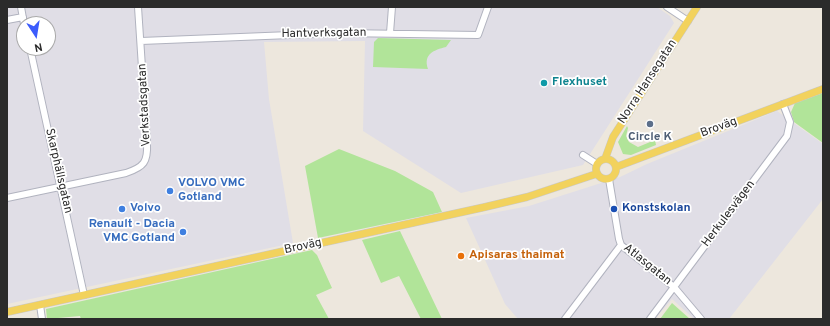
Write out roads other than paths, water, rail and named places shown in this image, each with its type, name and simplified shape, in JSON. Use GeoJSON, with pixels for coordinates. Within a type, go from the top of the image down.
{"type":"FeatureCollection","features":[{"type":"Feature","properties":{"kind":"main road","name":"Norra Hansegatan"},"geometry":{"type":"LineString","coordinates":[[604,159],[613,137],[697,7]]}},
{"type":"Feature","properties":{"kind":"main road","name":"Broväg"},"geometry":{"type":"LineString","coordinates":[[616,167],[823,89]]}},
{"type":"Feature","properties":{"kind":"main road"},"geometry":{"type":"LineString","coordinates":[[604,159],[611,160],[616,167],[615,174],[609,179],[602,179],[596,174],[595,170],[597,164],[604,159]]}},
{"type":"Feature","properties":{"kind":"main road","name":"Broväg"},"geometry":{"type":"LineString","coordinates":[[7,312],[503,203],[596,174]]}},
{"type":"Feature","properties":{"kind":"street","name":"Verkstadsgatan"},"geometry":{"type":"LineString","coordinates":[[7,198],[126,173],[137,169],[147,158],[138,7]]}},
{"type":"Feature","properties":{"kind":"street"},"geometry":{"type":"LineString","coordinates":[[390,33],[392,7]]}},
{"type":"Feature","properties":{"kind":"street","name":"Hantverksgatan"},"geometry":{"type":"LineString","coordinates":[[141,41],[332,33],[478,35],[488,7]]}},
{"type":"Feature","properties":{"kind":"street"},"geometry":{"type":"LineString","coordinates":[[667,7],[688,21]]}},
{"type":"Feature","properties":{"kind":"street","name":"Skarphällsgatan"},"geometry":{"type":"LineString","coordinates":[[32,56],[62,187],[84,295]]}},
{"type":"Feature","properties":{"kind":"street","name":"Herkulesvägen"},"geometry":{"type":"LineString","coordinates":[[650,319],[787,136],[790,122],[783,104]]}},
{"type":"Feature","properties":{"kind":"street"},"geometry":{"type":"LineString","coordinates":[[583,155],[597,164]]}},
{"type":"Feature","properties":{"kind":"street","name":"Atlasgatan"},"geometry":{"type":"LineString","coordinates":[[609,179],[621,245],[645,266],[674,287],[701,319]]}},
{"type":"Feature","properties":{"kind":"street"},"geometry":{"type":"LineString","coordinates":[[565,319],[621,245]]}},
{"type":"Feature","properties":{"kind":"street"},"geometry":{"type":"LineString","coordinates":[[40,305],[42,319]]}},
{"type":"Feature","properties":{"kind":"place","name":"Flexhuset"},"geometry":{"type":"Point","coordinates":[544,83]}},
{"type":"Feature","properties":{"kind":"place","name":"Circle K"},"geometry":{"type":"Point","coordinates":[650,124]}},
{"type":"Feature","properties":{"kind":"place","name":"VOLVO VMC Gotland"},"geometry":{"type":"Point","coordinates":[170,191]}},
{"type":"Feature","properties":{"kind":"place","name":"Volvo"},"geometry":{"type":"Point","coordinates":[122,209]}},
{"type":"Feature","properties":{"kind":"place","name":"Konstskolan"},"geometry":{"type":"Point","coordinates":[614,209]}},
{"type":"Feature","properties":{"kind":"place","name":"Renault - Dacia VMC Gotland"},"geometry":{"type":"Point","coordinates":[183,232]}},
{"type":"Feature","properties":{"kind":"place","name":"Apisaras thaimat"},"geometry":{"type":"Point","coordinates":[461,256]}}]}
